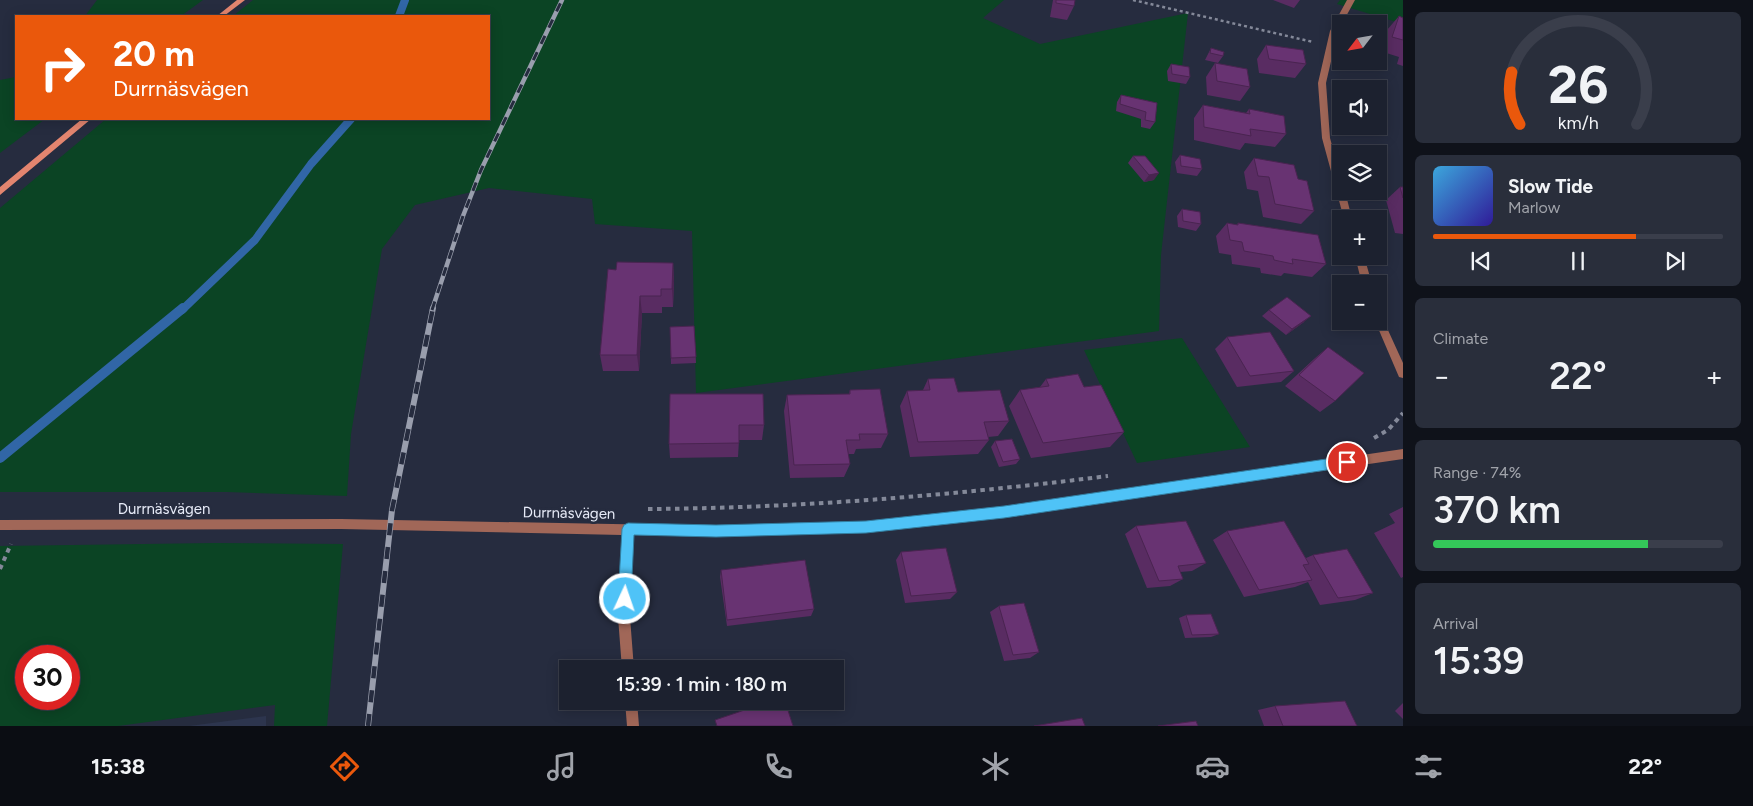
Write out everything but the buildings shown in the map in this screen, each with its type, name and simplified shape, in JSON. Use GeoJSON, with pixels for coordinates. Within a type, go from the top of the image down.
{"type":"FeatureCollection","features":[{"type":"Feature","properties":{"kind":"main road"},"geometry":{"type":"LineString","coordinates":[[221,15],[241,0]]}},
{"type":"Feature","properties":{"kind":"main road"},"geometry":{"type":"LineString","coordinates":[[0,192],[86,120]]}},
{"type":"Feature","properties":{"kind":"street"},"geometry":{"type":"LineString","coordinates":[[1346,210],[1326,138],[1322,83],[1334,31],[1351,0]]}},
{"type":"Feature","properties":{"kind":"street"},"geometry":{"type":"LineString","coordinates":[[1383,330],[1403,374]]}},
{"type":"Feature","properties":{"kind":"street","name":"Durrnäsvägen"},"geometry":{"type":"LineString","coordinates":[[0,525],[341,524],[716,531],[866,527],[1004,512],[1403,454]]}},
{"type":"Feature","properties":{"kind":"street"},"geometry":{"type":"LineString","coordinates":[[627,660],[624,617],[628,529]]}},
{"type":"Feature","properties":{"kind":"street"},"geometry":{"type":"LineString","coordinates":[[632,710],[633,726]]}},
{"type":"Feature","properties":{"kind":"path"},"geometry":{"type":"LineString","coordinates":[[1133,0],[1292,36],[1331,48]]}},
{"type":"Feature","properties":{"kind":"path"},"geometry":{"type":"LineString","coordinates":[[1366,440],[1384,433],[1396,424],[1403,413]]}},
{"type":"Feature","properties":{"kind":"path"},"geometry":{"type":"LineString","coordinates":[[639,508],[690,509],[953,494],[1116,474]]}},
{"type":"Feature","properties":{"kind":"shaded area"},"geometry":{"type":"Polygon","coordinates":[[[266,716],[266,726],[189,726],[266,716]]]}},
{"type":"Feature","properties":{"kind":"green space"},"geometry":{"type":"Polygon","coordinates":[[[97,0],[203,0],[182,15],[86,15],[97,0]]]}},
{"type":"Feature","properties":{"kind":"green space"},"geometry":{"type":"Polygon","coordinates":[[[253,0],[1004,0],[983,18],[1040,44],[1188,13],[1161,255],[1159,331],[696,393],[692,231],[595,224],[592,199],[489,188],[415,205],[382,249],[351,434],[347,496],[227,492],[0,492],[0,208],[105,120],[490,120],[490,15],[234,15],[253,0]]]}},
{"type":"Feature","properties":{"kind":"green space"},"geometry":{"type":"Polygon","coordinates":[[[1340,0],[1403,0],[1403,24],[1388,19],[1388,15],[1373,15],[1337,4],[1340,0]]]}},
{"type":"Feature","properties":{"kind":"green space"},"geometry":{"type":"Polygon","coordinates":[[[15,77],[15,120],[44,120],[0,153],[0,80],[15,77]]]}},
{"type":"Feature","properties":{"kind":"green space"},"geometry":{"type":"Polygon","coordinates":[[[1182,338],[1250,447],[1137,463],[1084,350],[1182,338]]]}},
{"type":"Feature","properties":{"kind":"green space"},"geometry":{"type":"Polygon","coordinates":[[[215,543],[343,544],[327,726],[274,726],[275,705],[118,726],[0,726],[0,546],[215,543]]]}},
{"type":"Feature","properties":{"kind":"waterway"},"geometry":{"type":"LineString","coordinates":[[399,15],[405,0]]}},
{"type":"Feature","properties":{"kind":"waterway"},"geometry":{"type":"LineString","coordinates":[[182,310],[255,240],[311,164],[350,120]]}},
{"type":"Feature","properties":{"kind":"waterway"},"geometry":{"type":"LineString","coordinates":[[0,458],[183,308]]}},
{"type":"Feature","properties":{"kind":"railway"},"geometry":{"type":"LineString","coordinates":[[432,310],[463,216],[481,170],[562,0]]}},
{"type":"Feature","properties":{"kind":"railway"},"geometry":{"type":"LineString","coordinates":[[368,726],[392,510],[433,308]]}},
{"type":"Feature","properties":{"kind":"route"},"geometry":{"type":"LineString","coordinates":[[625,599],[628,529],[716,531],[866,527],[1004,512],[1347,462]]}}]}
